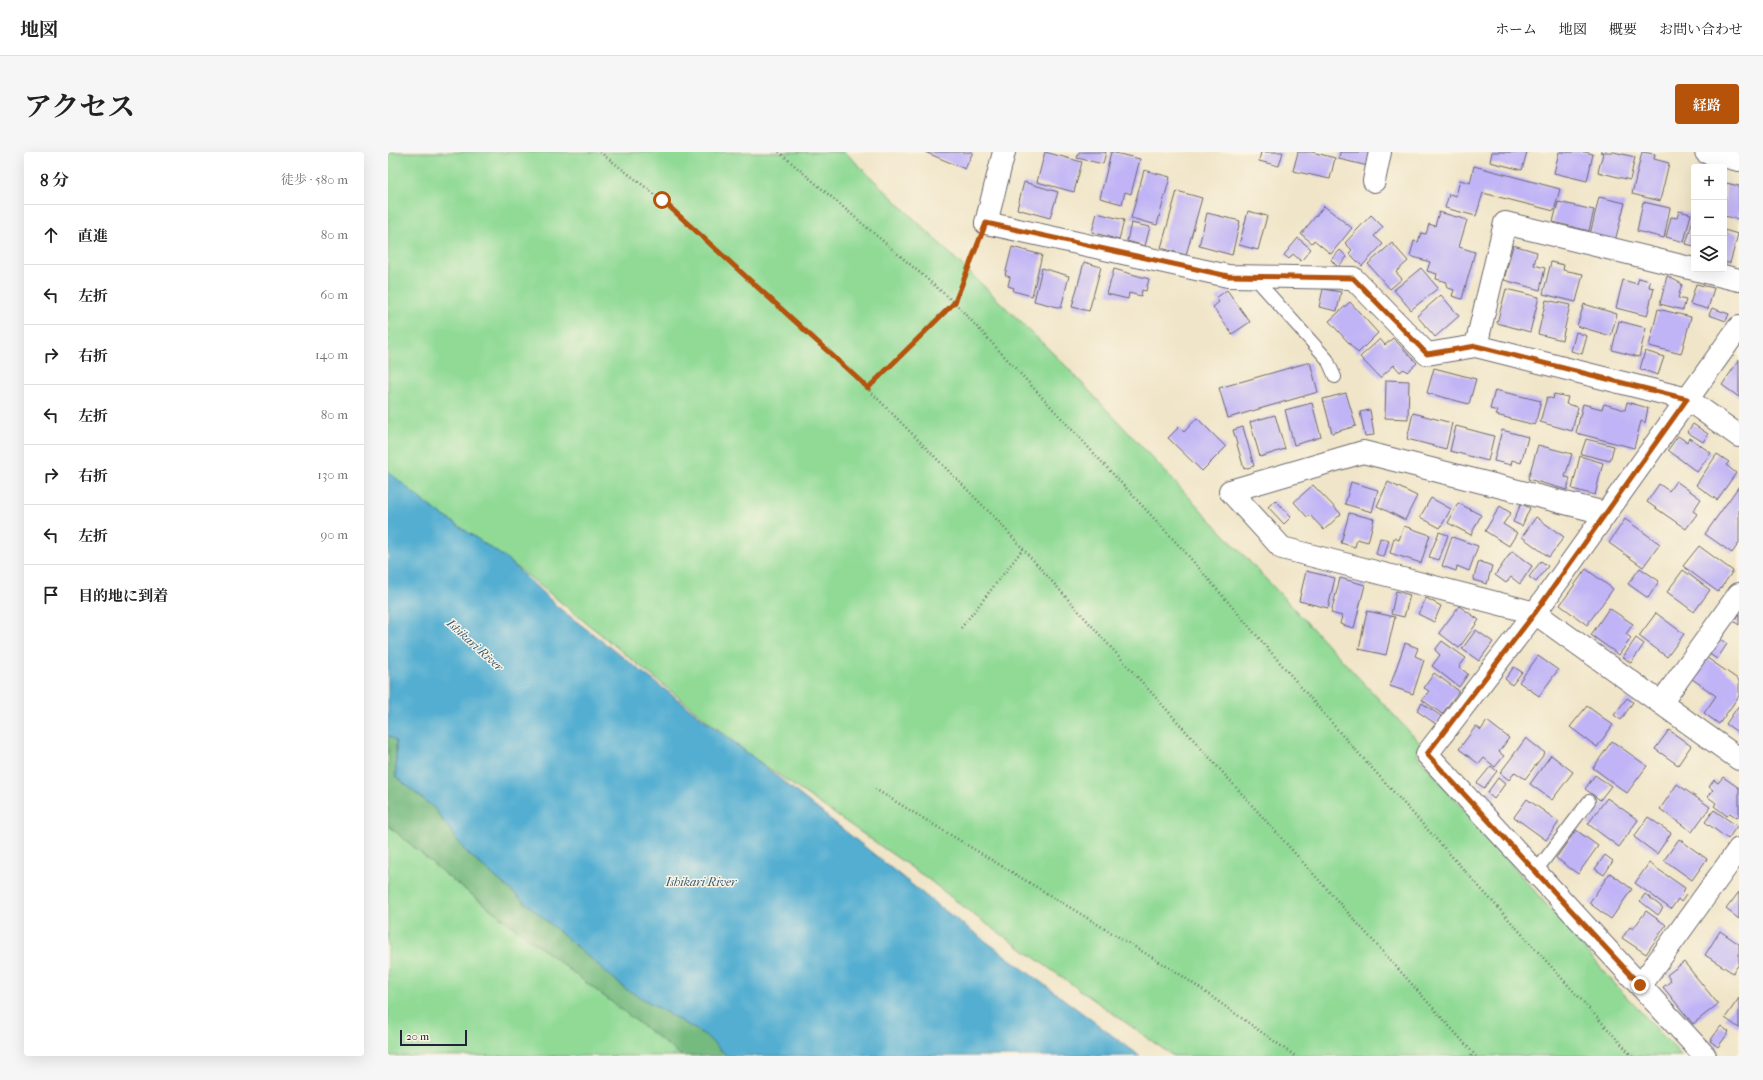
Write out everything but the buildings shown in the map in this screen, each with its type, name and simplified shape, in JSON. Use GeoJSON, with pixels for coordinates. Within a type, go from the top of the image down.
{"type":"FeatureCollection","features":[{"type":"Feature","properties":{"kind":"street"},"geometry":{"type":"LineString","coordinates":[[1004,152],[986,223],[1228,276],[1353,278],[1427,354],[1476,346],[1687,399],[1739,436]]}},
{"type":"Feature","properties":{"kind":"street"},"geometry":{"type":"LineString","coordinates":[[1374,181],[1380,152]]}},
{"type":"Feature","properties":{"kind":"street"},"geometry":{"type":"LineString","coordinates":[[1706,152],[1739,160]]}},
{"type":"Feature","properties":{"kind":"street"},"geometry":{"type":"LineString","coordinates":[[1476,346],[1505,223],[1739,280]]}},
{"type":"Feature","properties":{"kind":"street"},"geometry":{"type":"LineString","coordinates":[[1705,1056],[1427,754],[1535,613],[1739,327]]}},
{"type":"Feature","properties":{"kind":"street"},"geometry":{"type":"LineString","coordinates":[[1605,513],[1362,452],[1230,491],[1282,548],[1535,613],[1739,759]]}},
{"type":"Feature","properties":{"kind":"street"},"geometry":{"type":"LineString","coordinates":[[1661,703],[1739,594]]}},
{"type":"Feature","properties":{"kind":"street"},"geometry":{"type":"LineString","coordinates":[[1640,985],[1739,849]]}},
{"type":"Feature","properties":{"kind":"lane"},"geometry":{"type":"LineString","coordinates":[[1254,277],[1327,359],[1335,377]]}},
{"type":"Feature","properties":{"kind":"lane"},"geometry":{"type":"LineString","coordinates":[[1536,871],[1589,800]]}},
{"type":"Feature","properties":{"kind":"path"},"geometry":{"type":"LineString","coordinates":[[600,152],[662,200],[868,388],[999,522],[1476,1056]]}},
{"type":"Feature","properties":{"kind":"path"},"geometry":{"type":"LineString","coordinates":[[779,152],[955,302],[1180,546],[1343,736],[1632,1056]]}},
{"type":"Feature","properties":{"kind":"path"},"geometry":{"type":"LineString","coordinates":[[868,388],[955,302],[986,223]]}},
{"type":"Feature","properties":{"kind":"path"},"geometry":{"type":"LineString","coordinates":[[961,628],[1023,550]]}},
{"type":"Feature","properties":{"kind":"path"},"geometry":{"type":"LineString","coordinates":[[875,789],[1181,975],[1295,1056]]}},
{"type":"Feature","properties":{"kind":"path"},"geometry":{"type":"LineString","coordinates":[[1470,1056],[1473,1053]]}},
{"type":"Feature","properties":{"kind":"green space"},"geometry":{"type":"Polygon","coordinates":[[[388,152],[845,152],[1064,364],[1421,744],[1417,755],[1621,991],[1682,1056],[1173,1056],[974,915],[928,879],[754,758],[507,559],[425,503],[388,472],[388,152]]]}},
{"type":"Feature","properties":{"kind":"green space"},"geometry":{"type":"Polygon","coordinates":[[[388,735],[396,740],[396,777],[434,808],[465,851],[626,989],[705,1035],[727,1056],[682,1056],[446,875],[388,825],[388,735]]]}},
{"type":"Feature","properties":{"kind":"green space"},"geometry":{"type":"Polygon","coordinates":[[[388,825],[446,875],[682,1056],[388,1056],[388,825]]]}},
{"type":"Feature","properties":{"kind":"water","name":"Ishikari River"},"geometry":{"type":"Polygon","coordinates":[[[388,471],[425,503],[507,559],[559,608],[754,758],[936,904],[1140,1056],[727,1056],[705,1035],[626,989],[465,851],[434,808],[396,777],[396,741],[388,735],[388,471]]]}},
{"type":"Feature","properties":{"kind":"route"},"geometry":{"type":"LineString","coordinates":[[662,200],[868,388],[955,302],[986,223],[1228,276],[1353,278],[1427,354],[1476,346],[1687,399],[1535,613],[1427,754],[1640,985]]}}]}
